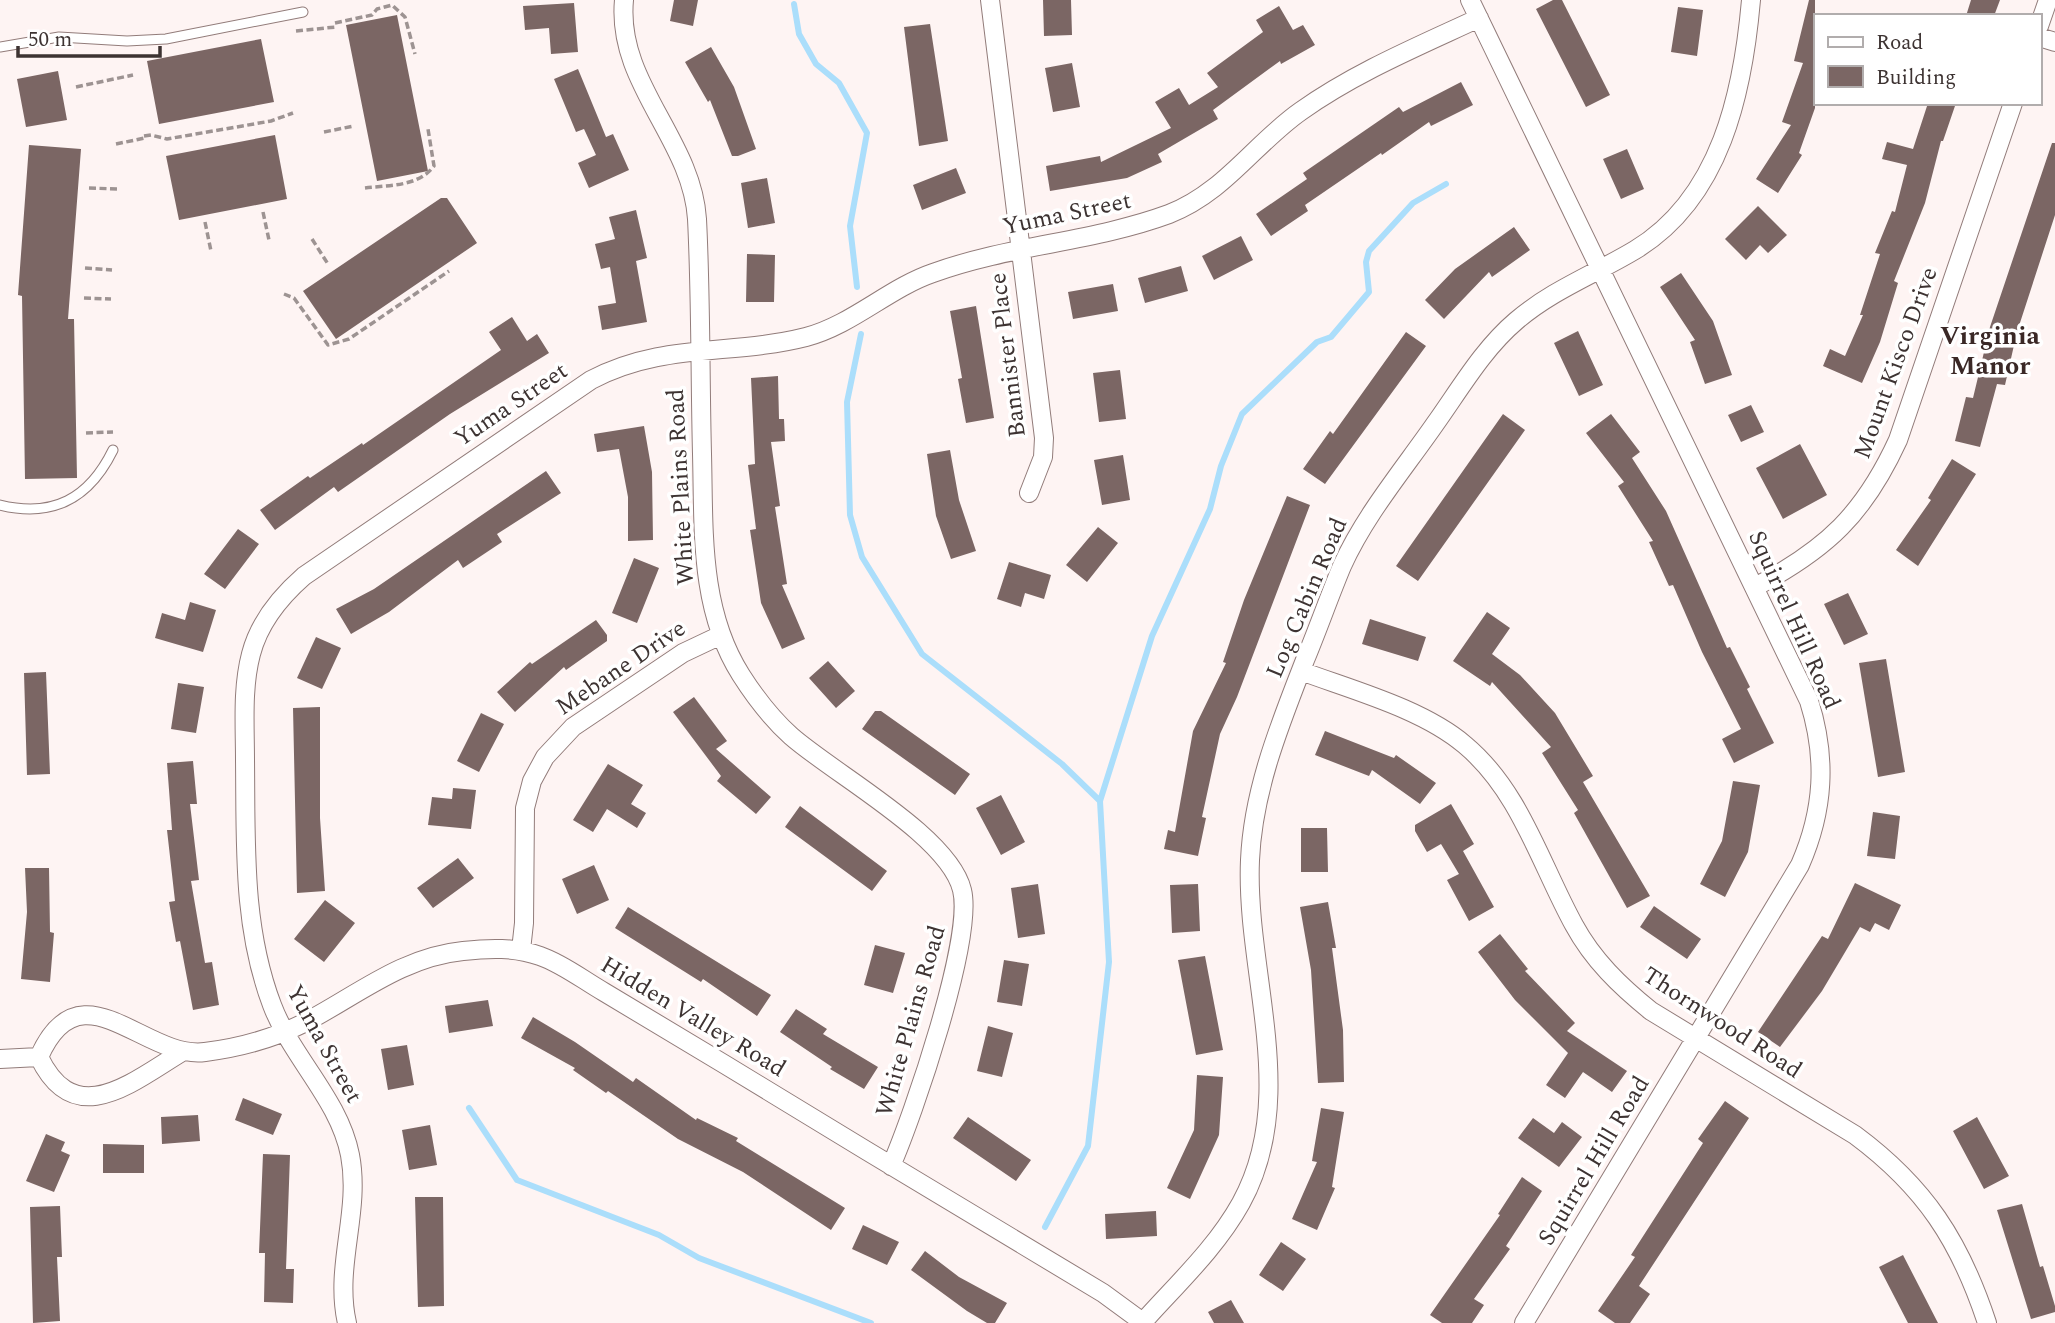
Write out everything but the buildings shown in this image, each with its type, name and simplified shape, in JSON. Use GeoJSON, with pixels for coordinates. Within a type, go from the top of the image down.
{"type":"FeatureCollection","features":[{"type":"Feature","properties":{"kind":"street","name":"White Plains Road"},"geometry":{"type":"LineString","coordinates":[[624,0],[624,35],[630,61],[681,160],[691,186],[696,216],[704,561],[721,635],[740,673],[774,720],[803,746],[941,851],[962,888],[965,919],[953,972],[916,1101],[891,1166]]}},
{"type":"Feature","properties":{"kind":"street","name":"Bannister Place"},"geometry":{"type":"LineString","coordinates":[[990,0],[1044,438],[1043,457],[1029,493]]}},
{"type":"Feature","properties":{"kind":"street","name":"Squirrel Hill Road"},"geometry":{"type":"LineString","coordinates":[[1470,0],[1755,587],[1815,718],[1821,752],[1820,805],[1812,836],[1800,865],[1524,1323]]}},
{"type":"Feature","properties":{"kind":"street","name":"Log Cabin Road"},"geometry":{"type":"LineString","coordinates":[[1143,1323],[1227,1225],[1248,1188],[1265,1134],[1268,1066],[1251,904],[1250,862],[1260,787],[1301,671],[1356,540],[1485,354],[1510,325],[1540,300],[1652,238],[1689,201],[1708,171],[1737,93],[1747,45],[1752,0]]}},
{"type":"Feature","properties":{"kind":"street"},"geometry":{"type":"LineString","coordinates":[[2041,20],[2048,0]]}},
{"type":"Feature","properties":{"kind":"street","name":"Yuma Street"},"geometry":{"type":"LineString","coordinates":[[347,1323],[342,1280],[354,1200],[350,1153],[334,1110],[274,1009],[259,970],[251,932],[246,844],[246,683],[255,641],[268,615],[286,592],[304,576],[591,380],[621,364],[663,354],[781,343],[811,336],[930,274],[977,258],[1139,224],[1172,213],[1215,188],[1266,139],[1320,98],[1367,71],[1479,18]]}},
{"type":"Feature","properties":{"kind":"street","name":"Mount Kisco Drive"},"geometry":{"type":"LineString","coordinates":[[1755,587],[1813,554],[1840,531],[1882,475],[1898,439],[2012,105]]}},
{"type":"Feature","properties":{"kind":"street","name":"Mebane Drive"},"geometry":{"type":"LineString","coordinates":[[521,950],[524,923],[525,808],[532,782],[545,757],[573,727],[683,653],[721,635]]}},
{"type":"Feature","properties":{"kind":"street","name":"Thornwood Road"},"geometry":{"type":"LineString","coordinates":[[1301,671],[1397,708],[1443,729],[1465,744],[1493,773],[1516,807],[1574,926],[1595,958],[1621,987],[1651,1011],[1696,1040],[1855,1135],[1885,1157],[1914,1185],[1949,1234],[1968,1270],[1987,1323]]}},
{"type":"Feature","properties":{"kind":"street","name":"Hidden Valley Road"},"geometry":{"type":"LineString","coordinates":[[182,1052],[103,1096],[80,1098],[62,1090],[47,1075],[38,1057],[48,1037],[71,1019],[101,1015],[182,1052],[243,1046],[285,1030],[424,958],[459,951],[521,950],[562,967],[1103,1293],[1143,1323]]}},
{"type":"Feature","properties":{"kind":"street"},"geometry":{"type":"LineString","coordinates":[[0,1059],[38,1057]]}},
{"type":"Feature","properties":{"kind":"lane"},"geometry":{"type":"LineString","coordinates":[[0,47],[59,37],[166,39],[303,12]]}},
{"type":"Feature","properties":{"kind":"lane"},"geometry":{"type":"LineString","coordinates":[[0,505],[29,512],[69,500],[98,475],[113,450]]}},
{"type":"Feature","properties":{"kind":"path"},"geometry":{"type":"LineString","coordinates":[[296,31],[335,25],[372,15],[377,9],[392,5],[405,17],[415,54]]}},
{"type":"Feature","properties":{"kind":"path"},"geometry":{"type":"LineString","coordinates":[[76,87],[133,75]]}},
{"type":"Feature","properties":{"kind":"path"},"geometry":{"type":"LineString","coordinates":[[116,144],[151,135],[167,139],[271,121],[293,113]]}},
{"type":"Feature","properties":{"kind":"path"},"geometry":{"type":"LineString","coordinates":[[324,132],[354,126]]}},
{"type":"Feature","properties":{"kind":"path"},"geometry":{"type":"LineString","coordinates":[[365,188],[411,183],[426,177],[434,166],[428,129]]}},
{"type":"Feature","properties":{"kind":"path"},"geometry":{"type":"LineString","coordinates":[[89,188],[117,189]]}},
{"type":"Feature","properties":{"kind":"path"},"geometry":{"type":"LineString","coordinates":[[264,212],[269,240]]}},
{"type":"Feature","properties":{"kind":"path"},"geometry":{"type":"LineString","coordinates":[[205,222],[211,251]]}},
{"type":"Feature","properties":{"kind":"path"},"geometry":{"type":"LineString","coordinates":[[312,239],[328,264]]}},
{"type":"Feature","properties":{"kind":"path"},"geometry":{"type":"LineString","coordinates":[[85,268],[112,270]]}},
{"type":"Feature","properties":{"kind":"path"},"geometry":{"type":"LineString","coordinates":[[284,294],[294,298],[328,345],[349,339],[449,271]]}},
{"type":"Feature","properties":{"kind":"path"},"geometry":{"type":"LineString","coordinates":[[84,298],[111,299]]}},
{"type":"Feature","properties":{"kind":"path"},"geometry":{"type":"LineString","coordinates":[[86,433],[113,432]]}},
{"type":"Feature","properties":{"kind":"waterway"},"geometry":{"type":"LineString","coordinates":[[794,4],[799,34],[816,64],[839,83],[867,133],[850,226],[857,287]]}},
{"type":"Feature","properties":{"kind":"waterway"},"geometry":{"type":"LineString","coordinates":[[1045,1227],[1088,1146],[1109,962],[1100,801],[1152,636],[1210,509],[1221,466],[1242,414],[1317,342],[1331,337],[1369,292],[1366,262],[1369,251],[1413,203],[1446,184]]}},
{"type":"Feature","properties":{"kind":"waterway"},"geometry":{"type":"LineString","coordinates":[[861,334],[847,402],[850,515],[862,557],[922,654],[1062,764],[1100,801]]}},
{"type":"Feature","properties":{"kind":"waterway"},"geometry":{"type":"LineString","coordinates":[[469,1108],[517,1180],[659,1235],[699,1258],[871,1323]]}},
{"type":"Feature","properties":{"kind":"district","name":"Virginia Manor"},"geometry":{"type":"Point","coordinates":[1990,351]}}]}
